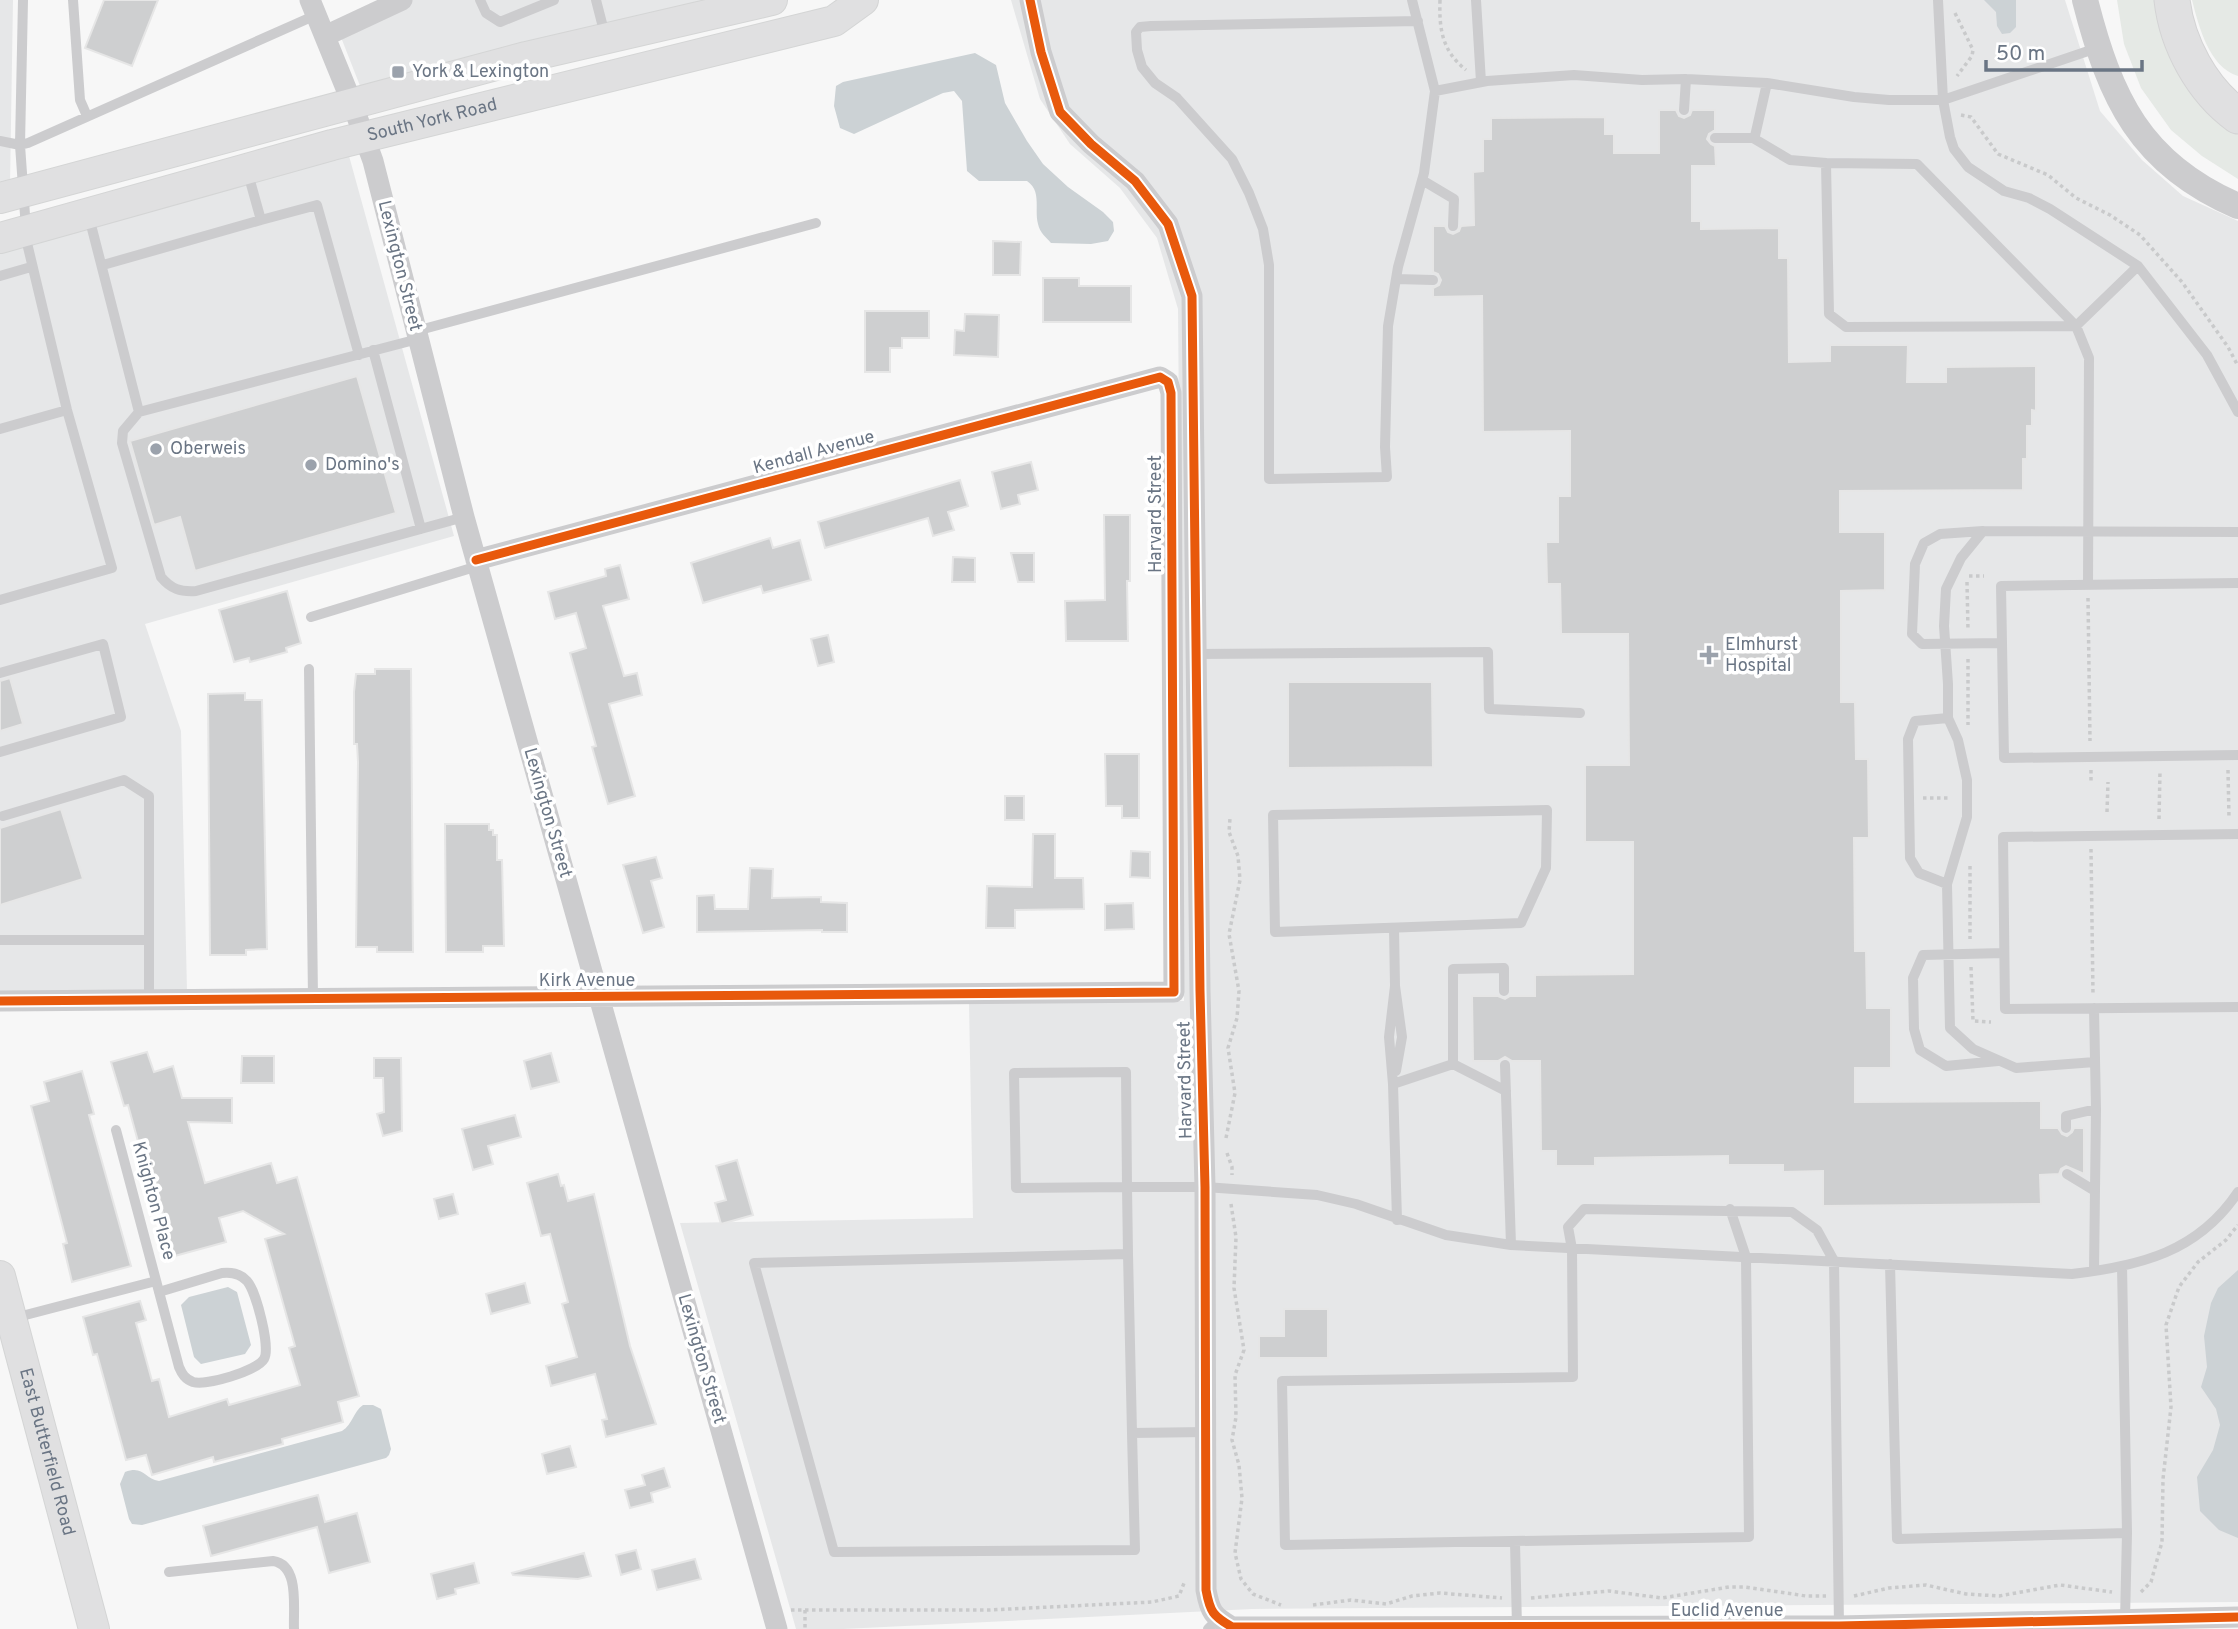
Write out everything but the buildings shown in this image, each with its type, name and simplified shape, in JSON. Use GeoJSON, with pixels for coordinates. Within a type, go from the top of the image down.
{"type":"FeatureCollection","features":[{"type":"Feature","properties":{"kind":"highway"},"geometry":{"type":"LineString","coordinates":[[2172,0],[2180,36],[2192,61],[2207,85],[2238,116]]}},
{"type":"Feature","properties":{"kind":"main road","name":"South York Road"},"geometry":{"type":"LineString","coordinates":[[11,195],[605,38],[772,0]]}},
{"type":"Feature","properties":{"kind":"main road","name":"South York Road"},"geometry":{"type":"LineString","coordinates":[[13,235],[364,137],[834,21],[862,0]]}},
{"type":"Feature","properties":{"kind":"main road","name":"East Butterfield Road"},"geometry":{"type":"LineString","coordinates":[[0,1276],[9,1327],[94,1629]]}},
{"type":"Feature","properties":{"kind":"street"},"geometry":{"type":"LineString","coordinates":[[325,36],[402,0]]}},
{"type":"Feature","properties":{"kind":"street","name":"Harvard Street"},"geometry":{"type":"LineString","coordinates":[[1030,0],[1041,52],[1060,111],[1091,144],[1135,181],[1168,224],[1192,296],[1205,1187],[1206,1590],[1213,1624]]}},
{"type":"Feature","properties":{"kind":"street"},"geometry":{"type":"LineString","coordinates":[[2085,0],[2097,48],[2115,92],[2129,115],[2160,155],[2180,174],[2208,193],[2238,206]]}},
{"type":"Feature","properties":{"kind":"street","name":"Lexington Street"},"geometry":{"type":"LineString","coordinates":[[313,8],[373,161],[464,517],[774,1620]]}},
{"type":"Feature","properties":{"kind":"street","name":"Harvard Street"},"geometry":{"type":"LineString","coordinates":[[1160,377],[1168,382],[1171,393],[1174,992]]}},
{"type":"Feature","properties":{"kind":"street","name":"Kendall Avenue"},"geometry":{"type":"LineString","coordinates":[[477,563],[1160,377]]}},
{"type":"Feature","properties":{"kind":"street","name":"Kirk Avenue"},"geometry":{"type":"LineString","coordinates":[[0,1001],[1174,992]]}},
{"type":"Feature","properties":{"kind":"street","name":"Euclid Avenue"},"geometry":{"type":"LineString","coordinates":[[1213,1624],[1232,1627],[1839,1627],[2238,1618]]}},
{"type":"Feature","properties":{"kind":"lane"},"geometry":{"type":"LineString","coordinates":[[0,586],[2,599],[112,568],[67,410],[32,267],[13,235],[11,195],[20,145],[23,0]]}},
{"type":"Feature","properties":{"kind":"lane"},"geometry":{"type":"LineString","coordinates":[[73,0],[80,100],[87,116]]}},
{"type":"Feature","properties":{"kind":"lane"},"geometry":{"type":"LineString","coordinates":[[480,0],[486,13],[500,22],[554,0]]}},
{"type":"Feature","properties":{"kind":"lane"},"geometry":{"type":"LineString","coordinates":[[596,0],[605,38]]}},
{"type":"Feature","properties":{"kind":"lane"},"geometry":{"type":"LineString","coordinates":[[1412,0],[1418,21],[1435,91],[1422,180],[1396,279],[1388,326],[1385,369],[1387,477],[1269,479],[1269,265],[1263,229],[1232,159],[1177,98],[1155,83],[1142,67],[1136,32],[1140,27],[1151,26],[1418,21]]}},
{"type":"Feature","properties":{"kind":"lane"},"geometry":{"type":"LineString","coordinates":[[1476,0],[1481,82]]}},
{"type":"Feature","properties":{"kind":"lane"},"geometry":{"type":"LineString","coordinates":[[1938,0],[1943,100],[1954,149],[1968,167],[2004,191],[2029,198],[2050,209],[2138,267],[2207,355],[2238,412]]}},
{"type":"Feature","properties":{"kind":"lane"},"geometry":{"type":"LineString","coordinates":[[0,141],[20,145],[87,116],[313,8]]}},
{"type":"Feature","properties":{"kind":"lane"},"geometry":{"type":"LineString","coordinates":[[1435,91],[1481,82],[1574,75],[1642,80],[1767,83],[1854,97],[1943,100],[2097,48]]}},
{"type":"Feature","properties":{"kind":"lane"},"geometry":{"type":"LineString","coordinates":[[1684,110],[1686,79]]}},
{"type":"Feature","properties":{"kind":"lane"},"geometry":{"type":"LineString","coordinates":[[1753,138],[1759,125],[1767,83]]}},
{"type":"Feature","properties":{"kind":"lane"},"geometry":{"type":"LineString","coordinates":[[1715,138],[1753,138],[1790,160],[1917,164],[2076,326],[2089,359],[2088,585]]}},
{"type":"Feature","properties":{"kind":"lane"},"geometry":{"type":"LineString","coordinates":[[1826,163],[1829,314],[1846,327],[2076,326],[2138,267]]}},
{"type":"Feature","properties":{"kind":"lane"},"geometry":{"type":"LineString","coordinates":[[247,170],[261,220]]}},
{"type":"Feature","properties":{"kind":"lane"},"geometry":{"type":"LineString","coordinates":[[1422,180],[1454,200],[1454,226]]}},
{"type":"Feature","properties":{"kind":"lane"},"geometry":{"type":"LineString","coordinates":[[103,265],[317,205],[359,355]]}},
{"type":"Feature","properties":{"kind":"lane"},"geometry":{"type":"LineString","coordinates":[[88,214],[139,412]]}},
{"type":"Feature","properties":{"kind":"lane"},"geometry":{"type":"LineString","coordinates":[[464,517],[196,591],[181,592],[168,586],[160,577],[122,443],[123,431],[139,412],[359,355],[417,335],[816,223]]}},
{"type":"Feature","properties":{"kind":"lane"},"geometry":{"type":"LineString","coordinates":[[0,276],[32,267]]}},
{"type":"Feature","properties":{"kind":"lane"},"geometry":{"type":"LineString","coordinates":[[1396,279],[1433,280]]}},
{"type":"Feature","properties":{"kind":"lane"},"geometry":{"type":"LineString","coordinates":[[373,351],[421,529]]}},
{"type":"Feature","properties":{"kind":"lane"},"geometry":{"type":"LineString","coordinates":[[0,429],[67,410]]}},
{"type":"Feature","properties":{"kind":"lane"},"geometry":{"type":"LineString","coordinates":[[1983,531],[1961,558],[1946,589],[1944,626],[1948,718],[1958,740],[1967,780],[1967,817],[1947,884],[1950,1028],[1972,1049],[2016,1068],[2095,1062]]}},
{"type":"Feature","properties":{"kind":"lane"},"geometry":{"type":"LineString","coordinates":[[2002,643],[1922,645],[1912,634],[1915,564],[1924,543],[1940,534],[1983,531],[2238,532]]}},
{"type":"Feature","properties":{"kind":"lane"},"geometry":{"type":"LineString","coordinates":[[311,617],[477,563]]}},
{"type":"Feature","properties":{"kind":"lane"},"geometry":{"type":"LineString","coordinates":[[2233,755],[2004,758],[2001,586],[2238,583]]}},
{"type":"Feature","properties":{"kind":"lane"},"geometry":{"type":"LineString","coordinates":[[0,673],[103,644],[121,717],[0,752]]}},
{"type":"Feature","properties":{"kind":"lane"},"geometry":{"type":"LineString","coordinates":[[1196,654],[1488,652],[1489,709],[1580,713]]}},
{"type":"Feature","properties":{"kind":"lane"},"geometry":{"type":"LineString","coordinates":[[309,669],[313,998]]}},
{"type":"Feature","properties":{"kind":"lane"},"geometry":{"type":"LineString","coordinates":[[1947,884],[1919,873],[1910,858],[1908,739],[1915,721],[1948,718]]}},
{"type":"Feature","properties":{"kind":"lane"},"geometry":{"type":"LineString","coordinates":[[3,816],[124,780],[149,796],[149,1000]]}},
{"type":"Feature","properties":{"kind":"lane"},"geometry":{"type":"LineString","coordinates":[[1547,810],[1546,868],[1521,923],[1394,928],[1275,932],[1273,815],[1547,810]]}},
{"type":"Feature","properties":{"kind":"lane"},"geometry":{"type":"LineString","coordinates":[[2233,834],[2003,837],[2005,1009],[2238,1007]]}},
{"type":"Feature","properties":{"kind":"lane"},"geometry":{"type":"LineString","coordinates":[[1394,928],[1395,986],[1389,1037],[1397,1220]]}},
{"type":"Feature","properties":{"kind":"lane"},"geometry":{"type":"LineString","coordinates":[[0,940],[149,940]]}},
{"type":"Feature","properties":{"kind":"lane"},"geometry":{"type":"LineString","coordinates":[[2000,1061],[1946,1066],[1920,1050],[1914,1029],[1913,978],[1923,955],[2004,953]]}},
{"type":"Feature","properties":{"kind":"lane"},"geometry":{"type":"LineString","coordinates":[[1453,1064],[1453,969],[1504,968],[1504,991]]}},
{"type":"Feature","properties":{"kind":"lane"},"geometry":{"type":"LineString","coordinates":[[2094,1008],[2094,1272]]}},
{"type":"Feature","properties":{"kind":"lane"},"geometry":{"type":"LineString","coordinates":[[1393,1084],[1453,1064],[1506,1091]]}},
{"type":"Feature","properties":{"kind":"lane"},"geometry":{"type":"LineString","coordinates":[[1505,1065],[1511,1245]]}},
{"type":"Feature","properties":{"kind":"lane"},"geometry":{"type":"LineString","coordinates":[[1128,1254],[754,1263],[834,1552],[1135,1550],[1128,1254],[1127,1187],[1126,1072],[1014,1073],[1016,1188],[1127,1187],[1205,1187],[1317,1195],[1356,1204],[1446,1235],[1511,1245],[2072,1274],[2094,1272],[2155,1257],[2198,1236],[2224,1214],[2238,1192]]}},
{"type":"Feature","properties":{"kind":"lane"},"geometry":{"type":"LineString","coordinates":[[2066,1128],[2066,1116],[2096,1109]]}},
{"type":"Feature","properties":{"kind":"lane","name":"Knighton Place"},"geometry":{"type":"LineString","coordinates":[[116,1130],[159,1293],[179,1367],[183,1376],[200,1383],[211,1381],[259,1366],[266,1357],[267,1344],[252,1291],[240,1275],[222,1273],[159,1293]]}},
{"type":"Feature","properties":{"kind":"lane"},"geometry":{"type":"LineString","coordinates":[[2067,1174],[2095,1191]]}},
{"type":"Feature","properties":{"kind":"lane"},"geometry":{"type":"LineString","coordinates":[[1731,1209],[1746,1257],[1749,1537],[1285,1545],[1282,1381],[1573,1377],[1572,1249],[1568,1227],[1584,1209],[1731,1209],[1791,1212],[1817,1230],[1834,1261],[1839,1627]]}},
{"type":"Feature","properties":{"kind":"lane"},"geometry":{"type":"LineString","coordinates":[[1890,1264],[1898,1539],[2127,1533]]}},
{"type":"Feature","properties":{"kind":"lane"},"geometry":{"type":"LineString","coordinates":[[2122,1266],[2127,1533],[2125,1620]]}},
{"type":"Feature","properties":{"kind":"lane","name":"Knighton Place"},"geometry":{"type":"LineString","coordinates":[[9,1327],[156,1281]]}},
{"type":"Feature","properties":{"kind":"lane"},"geometry":{"type":"LineString","coordinates":[[1132,1433],[1206,1432]]}},
{"type":"Feature","properties":{"kind":"lane"},"geometry":{"type":"LineString","coordinates":[[1515,1542],[1517,1627]]}},
{"type":"Feature","properties":{"kind":"lane"},"geometry":{"type":"LineString","coordinates":[[169,1572],[280,1562],[291,1574],[294,1629]]}},
{"type":"Feature","properties":{"kind":"path"},"geometry":{"type":"LineString","coordinates":[[1440,0],[1439,22],[1444,45],[1459,65],[1481,82]]}},
{"type":"Feature","properties":{"kind":"path"},"geometry":{"type":"LineString","coordinates":[[1955,7],[1955,15],[1973,50],[1972,56],[1953,81],[1958,115],[1971,117],[1998,154],[2048,176],[2076,198],[2110,215],[2140,235],[2182,282],[2228,346],[2238,366]]}},
{"type":"Feature","properties":{"kind":"path"},"geometry":{"type":"LineString","coordinates":[[2088,585],[2091,782]]}},
{"type":"Feature","properties":{"kind":"path"},"geometry":{"type":"LineString","coordinates":[[2233,755],[2233,834]]}},
{"type":"Feature","properties":{"kind":"path"},"geometry":{"type":"LineString","coordinates":[[2159,835],[2161,756]]}},
{"type":"Feature","properties":{"kind":"path"},"geometry":{"type":"LineString","coordinates":[[2107,812],[2108,782]]}},
{"type":"Feature","properties":{"kind":"path"},"geometry":{"type":"LineString","coordinates":[[1909,798],[1967,797]]}},
{"type":"Feature","properties":{"kind":"path"},"geometry":{"type":"LineString","coordinates":[[1230,818],[1229,832],[1238,856],[1240,880],[1229,934],[1238,991],[1237,1018],[1227,1048],[1235,1093],[1225,1149],[1232,1167],[1231,1211],[1236,1237],[1234,1287],[1244,1350],[1236,1375],[1236,1417],[1232,1440],[1239,1465],[1242,1498],[1236,1553],[1241,1579],[1253,1594],[1280,1605],[1290,1606]]}},
{"type":"Feature","properties":{"kind":"path"},"geometry":{"type":"LineString","coordinates":[[2091,836],[2094,1008]]}},
{"type":"Feature","properties":{"kind":"path"},"geometry":{"type":"LineString","coordinates":[[1309,1605],[1351,1600],[1387,1604],[1412,1596],[1440,1593],[1516,1598],[1609,1591],[1662,1598],[1729,1587],[1806,1596],[1858,1596],[1889,1588],[1926,1585],[1966,1594],[1999,1596],[2060,1585],[2143,1592],[2151,1582],[2162,1542],[2164,1479],[2171,1407],[2166,1325],[2179,1287],[2198,1262],[2226,1240],[2238,1225]]}},
{"type":"Feature","properties":{"kind":"path"},"geometry":{"type":"LineString","coordinates":[[774,1620],[805,1610],[989,1610],[1152,1602],[1179,1596],[1185,1579]]}},
{"type":"Feature","properties":{"kind":"path"},"geometry":{"type":"LineString","coordinates":[[805,1610],[805,1629]]}},
{"type":"Feature","properties":{"kind":"shaded area"},"geometry":{"type":"Polygon","coordinates":[[[0,0],[13,0],[10,184],[0,187],[0,0]]]}},
{"type":"Feature","properties":{"kind":"shaded area"},"geometry":{"type":"Polygon","coordinates":[[[381,0],[736,0],[364,96],[335,22],[381,0]]]}},
{"type":"Feature","properties":{"kind":"shaded area","name":"Elmhurst Hospital"},"geometry":{"type":"Polygon","coordinates":[[[1011,0],[2065,0],[2100,111],[2142,160],[2183,196],[2238,221],[2238,1602],[1252,1609],[796,1629],[680,1223],[973,1218],[969,1003],[1184,1001],[1178,309],[1157,238],[1120,188],[1070,144],[1040,99],[1011,0]]]}},
{"type":"Feature","properties":{"kind":"shaded area"},"geometry":{"type":"Polygon","coordinates":[[[1984,0],[2016,0],[2016,27],[2010,33],[2002,34],[1997,26],[1996,12],[1984,0]]]}},
{"type":"Feature","properties":{"kind":"shaded area"},"geometry":{"type":"Polygon","coordinates":[[[2117,0],[2162,0],[2238,128],[2238,179],[2202,156],[2171,130],[2141,88],[2124,44],[2117,0]]]}},
{"type":"Feature","properties":{"kind":"shaded area"},"geometry":{"type":"Polygon","coordinates":[[[2192,0],[2238,0],[2238,76],[2228,71],[2213,55],[2202,34],[2192,0]]]}},
{"type":"Feature","properties":{"kind":"shaded area"},"geometry":{"type":"Polygon","coordinates":[[[975,53],[996,65],[1005,103],[1043,164],[1113,222],[1114,231],[1108,241],[1091,244],[1051,243],[1039,227],[1036,195],[1032,185],[1027,181],[979,181],[967,171],[962,101],[954,91],[943,93],[854,134],[840,128],[834,106],[836,86],[843,82],[975,53]]]}},
{"type":"Feature","properties":{"kind":"shaded area"},"geometry":{"type":"Polygon","coordinates":[[[346,145],[454,536],[145,624],[181,731],[187,991],[0,991],[0,243],[346,145]]]}},
{"type":"Feature","properties":{"kind":"shaded area"},"geometry":{"type":"Polygon","coordinates":[[[2238,1270],[2238,1538],[2219,1530],[2200,1511],[2197,1477],[2213,1450],[2220,1425],[2216,1409],[2201,1387],[2207,1367],[2204,1336],[2211,1303],[2218,1288],[2238,1270]]]}},
{"type":"Feature","properties":{"kind":"shaded area"},"geometry":{"type":"Polygon","coordinates":[[[228,1287],[237,1292],[251,1345],[245,1354],[201,1364],[194,1357],[181,1305],[189,1297],[228,1287]]]}},
{"type":"Feature","properties":{"kind":"shaded area"},"geometry":{"type":"Polygon","coordinates":[[[363,1405],[373,1405],[381,1409],[391,1449],[386,1458],[142,1525],[132,1524],[129,1519],[120,1484],[125,1472],[140,1471],[159,1481],[342,1431],[363,1405]]]}},
{"type":"Feature","properties":{"kind":"cycle path"},"geometry":{"type":"LineString","coordinates":[[1030,0],[1041,52],[1060,112],[1091,144],[1135,181],[1168,224],[1192,296],[1200,991],[1205,1187],[1206,1590],[1213,1613],[1232,1627],[1839,1626],[2238,1617]]}},
{"type":"Feature","properties":{"kind":"cycle path"},"geometry":{"type":"LineString","coordinates":[[0,1001],[1174,992],[1171,393],[1168,382],[1160,377],[476,560]]}},
{"type":"Feature","properties":{"kind":"place","name":"York & Lexington"},"geometry":{"type":"Point","coordinates":[398,72]}},
{"type":"Feature","properties":{"kind":"place","name":"Oberweis"},"geometry":{"type":"Point","coordinates":[156,449]}},
{"type":"Feature","properties":{"kind":"place","name":"Domino's"},"geometry":{"type":"Point","coordinates":[311,465]}},
{"type":"Feature","properties":{"kind":"place","name":"Elmhurst Hospital"},"geometry":{"type":"Point","coordinates":[1709,655]}}]}
